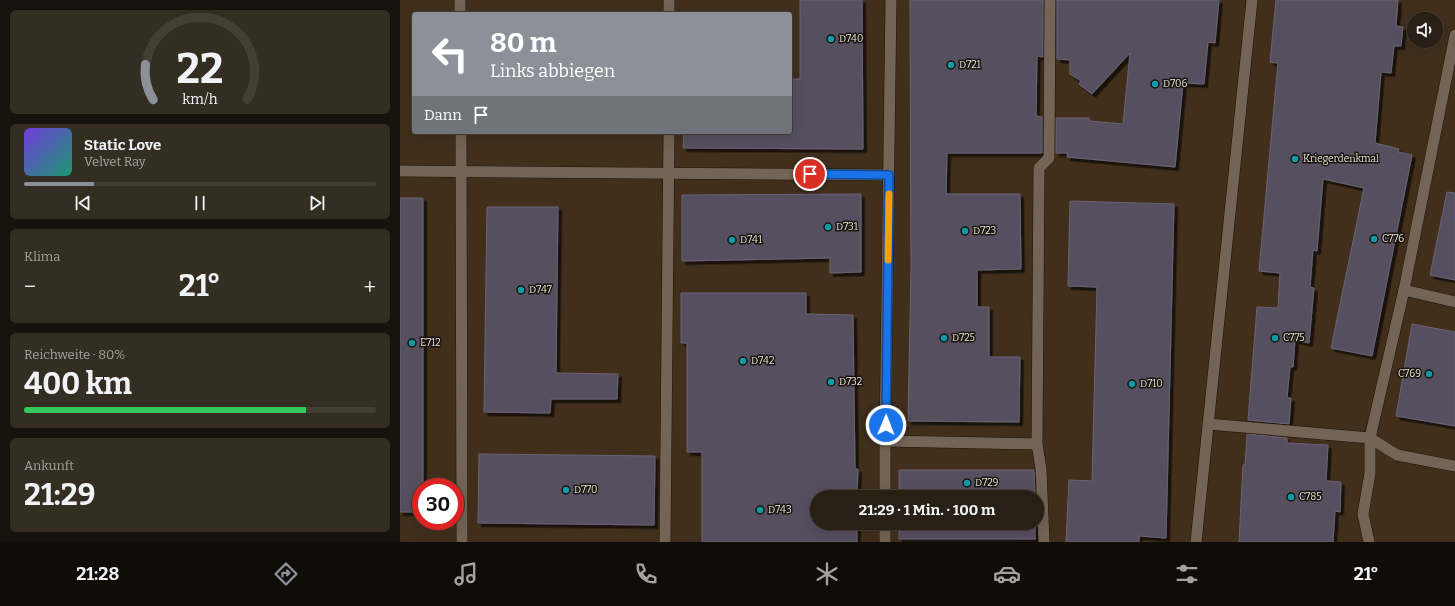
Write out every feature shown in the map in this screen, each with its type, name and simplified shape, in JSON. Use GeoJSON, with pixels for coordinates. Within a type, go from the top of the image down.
{"type":"FeatureCollection","features":[{"type":"Feature","properties":{"kind":"street"},"geometry":{"type":"LineString","coordinates":[[460,0],[460,12]]}},
{"type":"Feature","properties":{"kind":"street"},"geometry":{"type":"LineString","coordinates":[[668,0],[668,12]]}},
{"type":"Feature","properties":{"kind":"street"},"geometry":{"type":"LineString","coordinates":[[885,490],[891,0]]}},
{"type":"Feature","properties":{"kind":"street"},"geometry":{"type":"LineString","coordinates":[[1044,542],[1041,469],[1037,444],[1040,168],[1049,158],[1050,0]]}},
{"type":"Feature","properties":{"kind":"street"},"geometry":{"type":"LineString","coordinates":[[1196,542],[1252,0]]}},
{"type":"Feature","properties":{"kind":"street"},"geometry":{"type":"LineString","coordinates":[[1369,542],[1363,514],[1370,473],[1370,438],[1404,290],[1455,35]]}},
{"type":"Feature","properties":{"kind":"street"},"geometry":{"type":"LineString","coordinates":[[461,134],[462,542]]}},
{"type":"Feature","properties":{"kind":"street"},"geometry":{"type":"LineString","coordinates":[[665,542],[669,134]]}},
{"type":"Feature","properties":{"kind":"street"},"geometry":{"type":"LineString","coordinates":[[400,171],[889,175]]}},
{"type":"Feature","properties":{"kind":"street"},"geometry":{"type":"LineString","coordinates":[[1404,290],[1455,302]]}},
{"type":"Feature","properties":{"kind":"street"},"geometry":{"type":"LineString","coordinates":[[1208,424],[1370,438],[1397,455],[1455,466]]}},
{"type":"Feature","properties":{"kind":"street"},"geometry":{"type":"LineString","coordinates":[[885,441],[1037,444]]}},
{"type":"Feature","properties":{"kind":"street"},"geometry":{"type":"LineString","coordinates":[[885,530],[886,542]]}},
{"type":"Feature","properties":{"kind":"shaded area"},"geometry":{"type":"Polygon","coordinates":[[[400,0],[1455,0],[1455,542],[400,542],[400,0]]]}},
{"type":"Feature","properties":{"kind":"building","name":"D740"},"geometry":{"type":"Polygon","coordinates":[[[800,0],[862,0],[863,149],[683,148],[684,134],[792,134],[792,79],[800,79],[800,0]]]}},
{"type":"Feature","properties":{"kind":"building"},"geometry":{"type":"Polygon","coordinates":[[[910,0],[1043,0],[1043,57],[1037,56],[1036,116],[1042,117],[1042,153],[947,153],[946,194],[1020,194],[1021,269],[977,270],[977,307],[989,307],[989,357],[1020,357],[1019,422],[908,421],[911,269],[910,0]]]}},
{"type":"Feature","properties":{"kind":"building","name":"D706"},"geometry":{"type":"Polygon","coordinates":[[[1057,0],[1219,0],[1215,43],[1208,42],[1204,84],[1183,83],[1175,167],[1067,157],[1068,153],[1056,153],[1056,118],[1089,118],[1089,121],[1123,124],[1130,53],[1092,94],[1079,84],[1081,81],[1070,74],[1070,60],[1057,59],[1057,0]]]}},
{"type":"Feature","properties":{"kind":"building"},"geometry":{"type":"Polygon","coordinates":[[[1276,0],[1398,0],[1396,26],[1403,27],[1401,46],[1394,46],[1391,73],[1381,72],[1375,143],[1399,149],[1398,152],[1412,155],[1372,356],[1331,348],[1364,188],[1323,179],[1317,251],[1313,250],[1310,287],[1314,288],[1309,343],[1295,340],[1293,367],[1290,367],[1287,398],[1291,398],[1289,424],[1248,420],[1257,307],[1278,308],[1280,273],[1259,271],[1278,63],[1270,62],[1276,0]]]}},
{"type":"Feature","properties":{"kind":"building"},"geometry":{"type":"Polygon","coordinates":[[[1447,192],[1455,193],[1455,280],[1430,275],[1447,192]]]}},
{"type":"Feature","properties":{"kind":"building"},"geometry":{"type":"Polygon","coordinates":[[[861,194],[861,272],[830,273],[830,258],[682,261],[682,195],[861,194]]]}},
{"type":"Feature","properties":{"kind":"building","name":"E712"},"geometry":{"type":"Polygon","coordinates":[[[400,198],[423,198],[423,478],[412,478],[412,512],[400,512],[400,198]]]}},
{"type":"Feature","properties":{"kind":"building","name":"D710"},"geometry":{"type":"Polygon","coordinates":[[[1070,201],[1174,204],[1166,538],[1139,536],[1139,542],[1066,542],[1069,480],[1092,481],[1097,287],[1068,286],[1070,201]]]}},
{"type":"Feature","properties":{"kind":"building","name":"D747"},"geometry":{"type":"Polygon","coordinates":[[[487,207],[558,207],[556,373],[618,374],[617,399],[551,399],[550,413],[484,412],[487,207]]]}},
{"type":"Feature","properties":{"kind":"building"},"geometry":{"type":"Polygon","coordinates":[[[681,293],[806,293],[806,314],[853,315],[855,469],[858,469],[857,490],[810,490],[810,530],[857,530],[857,542],[702,542],[702,452],[687,452],[687,343],[681,343],[681,293]]]}},
{"type":"Feature","properties":{"kind":"building","name":"C769"},"geometry":{"type":"Polygon","coordinates":[[[1412,324],[1455,332],[1455,426],[1396,416],[1412,324]]]}},
{"type":"Feature","properties":{"kind":"building","name":"C785"},"geometry":{"type":"Polygon","coordinates":[[[1247,434],[1287,438],[1287,443],[1328,445],[1326,481],[1341,482],[1340,512],[1335,511],[1333,542],[1239,542],[1243,465],[1245,465],[1247,434]]]}},
{"type":"Feature","properties":{"kind":"building","name":"D770"},"geometry":{"type":"Polygon","coordinates":[[[479,454],[655,456],[654,525],[478,523],[479,454]]]}},
{"type":"Feature","properties":{"kind":"building","name":"D729"},"geometry":{"type":"Polygon","coordinates":[[[899,470],[1034,470],[1035,490],[899,490],[899,470]]]}},
{"type":"Feature","properties":{"kind":"building"},"geometry":{"type":"Polygon","coordinates":[[[899,530],[1035,530],[1035,539],[899,539],[899,530]]]}},
{"type":"Feature","properties":{"kind":"slow traffic"},"geometry":{"type":"LineString","coordinates":[[888,260],[889,194]]}},
{"type":"Feature","properties":{"kind":"place","name":"D740"},"geometry":{"type":"Point","coordinates":[831,39]}},
{"type":"Feature","properties":{"kind":"place","name":"D721"},"geometry":{"type":"Point","coordinates":[951,65]}},
{"type":"Feature","properties":{"kind":"place","name":"D706"},"geometry":{"type":"Point","coordinates":[1155,84]}},
{"type":"Feature","properties":{"kind":"place","name":"Kriegerdenkmal"},"geometry":{"type":"Point","coordinates":[1295,159]}},
{"type":"Feature","properties":{"kind":"place","name":"D731"},"geometry":{"type":"Point","coordinates":[828,227]}},
{"type":"Feature","properties":{"kind":"place","name":"D723"},"geometry":{"type":"Point","coordinates":[965,231]}},
{"type":"Feature","properties":{"kind":"place","name":"C776"},"geometry":{"type":"Point","coordinates":[1374,239]}},
{"type":"Feature","properties":{"kind":"place","name":"D741"},"geometry":{"type":"Point","coordinates":[732,240]}},
{"type":"Feature","properties":{"kind":"place","name":"D747"},"geometry":{"type":"Point","coordinates":[521,290]}},
{"type":"Feature","properties":{"kind":"place","name":"D725"},"geometry":{"type":"Point","coordinates":[944,338]}},
{"type":"Feature","properties":{"kind":"place","name":"C775"},"geometry":{"type":"Point","coordinates":[1275,338]}},
{"type":"Feature","properties":{"kind":"place","name":"E712"},"geometry":{"type":"Point","coordinates":[412,343]}},
{"type":"Feature","properties":{"kind":"place","name":"D742"},"geometry":{"type":"Point","coordinates":[743,361]}},
{"type":"Feature","properties":{"kind":"place","name":"C769"},"geometry":{"type":"Point","coordinates":[1429,374]}},
{"type":"Feature","properties":{"kind":"place","name":"D732"},"geometry":{"type":"Point","coordinates":[831,382]}},
{"type":"Feature","properties":{"kind":"place","name":"D710"},"geometry":{"type":"Point","coordinates":[1132,384]}},
{"type":"Feature","properties":{"kind":"place","name":"D729"},"geometry":{"type":"Point","coordinates":[967,483]}},
{"type":"Feature","properties":{"kind":"place","name":"D770"},"geometry":{"type":"Point","coordinates":[566,490]}},
{"type":"Feature","properties":{"kind":"place","name":"C785"},"geometry":{"type":"Point","coordinates":[1291,497]}},
{"type":"Feature","properties":{"kind":"place","name":"D743"},"geometry":{"type":"Point","coordinates":[760,510]}},
{"type":"Feature","properties":{"kind":"route"},"geometry":{"type":"LineString","coordinates":[[810,174],[889,175],[886,425]]}}]}
